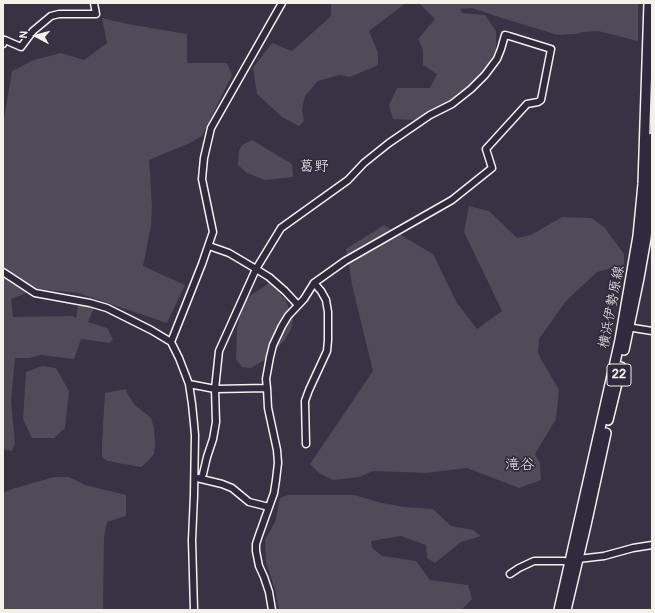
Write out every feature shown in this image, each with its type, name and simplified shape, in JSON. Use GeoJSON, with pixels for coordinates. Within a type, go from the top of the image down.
{"type":"FeatureCollection","features":[{"type":"Feature","properties":{"kind":"main road","name":"横浜伊勢原線"},"geometry":{"type":"LineString","coordinates":[[626,327],[643,184],[649,3]]}},
{"type":"Feature","properties":{"kind":"main road","name":"横浜伊勢原線"},"geometry":{"type":"LineString","coordinates":[[566,610],[574,560],[626,327],[639,278],[646,238],[651,188],[652,138]]}},
{"type":"Feature","properties":{"kind":"main road","name":"横浜伊勢原線"},"geometry":{"type":"LineString","coordinates":[[559,610],[574,560]]}},
{"type":"Feature","properties":{"kind":"street"},"geometry":{"type":"LineString","coordinates":[[3,44],[5,40],[21,47],[33,31],[51,16],[59,14],[96,14],[94,3]]}},
{"type":"Feature","properties":{"kind":"street"},"geometry":{"type":"LineString","coordinates":[[171,342],[209,246],[213,232],[202,179],[204,158],[211,128],[282,3]]}},
{"type":"Feature","properties":{"kind":"street"},"geometry":{"type":"LineString","coordinates":[[197,478],[203,474],[213,439],[216,422],[215,389],[220,351],[256,269],[281,228],[348,180],[364,163],[389,143],[430,115],[452,104],[471,89],[485,75],[497,59],[502,49],[505,36],[551,49],[541,100],[526,104],[486,149],[492,168],[452,200],[345,261],[314,283],[304,299],[288,316],[282,326],[274,345],[267,369],[266,379],[268,408],[277,450],[278,463],[274,493],[256,544],[256,558],[269,592],[272,610]]}},
{"type":"Feature","properties":{"kind":"street"},"geometry":{"type":"LineString","coordinates":[[209,246],[229,253],[269,277],[298,305]]}},
{"type":"Feature","properties":{"kind":"street"},"geometry":{"type":"LineString","coordinates":[[3,272],[35,293],[90,303],[107,308],[151,330],[171,342],[189,384],[195,435],[197,478],[194,495],[192,540],[194,610]]}},
{"type":"Feature","properties":{"kind":"street"},"geometry":{"type":"LineString","coordinates":[[306,444],[305,401],[328,351],[328,312],[326,300],[314,283]]}},
{"type":"Feature","properties":{"kind":"street"},"geometry":{"type":"LineString","coordinates":[[626,327],[652,332]]}},
{"type":"Feature","properties":{"kind":"street"},"geometry":{"type":"LineString","coordinates":[[189,384],[215,389],[267,388]]}},
{"type":"Feature","properties":{"kind":"street"},"geometry":{"type":"LineString","coordinates":[[197,478],[232,488],[249,502],[269,507]]}},
{"type":"Feature","properties":{"kind":"street"},"geometry":{"type":"LineString","coordinates":[[510,574],[534,561],[563,561],[604,556],[633,548],[652,545]]}},
{"type":"Feature","properties":{"kind":"shaded area"},"geometry":{"type":"Polygon","coordinates":[[[330,3],[406,3],[369,31],[378,53],[378,65],[350,77],[340,75],[318,81],[305,96],[302,110],[304,121],[299,126],[282,117],[257,94],[253,68],[272,43],[292,51],[331,16],[330,3]]]}},
{"type":"Feature","properties":{"kind":"shaded area"},"geometry":{"type":"Polygon","coordinates":[[[419,3],[638,3],[638,41],[598,31],[558,35],[472,8],[460,9],[462,13],[485,15],[496,31],[496,48],[483,78],[462,95],[435,108],[416,120],[393,119],[389,105],[397,88],[430,88],[437,74],[423,65],[423,50],[418,39],[435,19],[419,3]]]}},
{"type":"Feature","properties":{"kind":"shaded area"},"geometry":{"type":"Polygon","coordinates":[[[102,18],[187,34],[187,63],[227,63],[232,75],[202,136],[190,143],[149,160],[152,206],[151,226],[143,266],[185,285],[167,323],[78,293],[37,289],[11,299],[13,317],[73,316],[76,318],[78,305],[86,304],[94,308],[88,322],[107,328],[113,339],[110,343],[81,339],[74,359],[41,355],[29,358],[15,358],[11,402],[15,443],[12,451],[3,449],[3,125],[12,71],[34,60],[61,53],[84,60],[107,43],[102,18]]]}},
{"type":"Feature","properties":{"kind":"shaded area"},"geometry":{"type":"Polygon","coordinates":[[[252,140],[292,164],[293,177],[265,180],[247,173],[238,165],[239,151],[242,145],[252,140]]]}},
{"type":"Feature","properties":{"kind":"shaded area"},"geometry":{"type":"Polygon","coordinates":[[[469,206],[489,211],[517,238],[531,235],[562,217],[591,218],[604,227],[624,254],[624,265],[597,272],[566,301],[539,339],[538,352],[559,390],[556,419],[535,454],[540,463],[541,480],[519,488],[467,468],[426,473],[373,471],[359,477],[333,480],[319,473],[310,464],[373,371],[352,285],[346,249],[384,225],[433,254],[457,303],[477,329],[502,311],[464,232],[469,206]]]}},
{"type":"Feature","properties":{"kind":"shaded area"},"geometry":{"type":"Polygon","coordinates":[[[269,283],[285,299],[293,319],[291,329],[284,341],[268,358],[251,368],[242,367],[236,359],[237,329],[242,308],[247,298],[269,283]]]}},
{"type":"Feature","properties":{"kind":"shaded area"},"geometry":{"type":"Polygon","coordinates":[[[42,366],[56,368],[69,391],[65,428],[54,438],[32,438],[23,419],[26,372],[42,366]]]}},
{"type":"Feature","properties":{"kind":"shaded area"},"geometry":{"type":"Polygon","coordinates":[[[126,389],[135,405],[151,418],[154,428],[154,454],[141,467],[107,461],[102,457],[105,393],[126,389]]]}},
{"type":"Feature","properties":{"kind":"shaded area"},"geometry":{"type":"Polygon","coordinates":[[[54,477],[69,477],[85,485],[126,495],[126,516],[107,522],[104,537],[103,610],[3,610],[3,493],[54,477]]]}},
{"type":"Feature","properties":{"kind":"shaded area"},"geometry":{"type":"Polygon","coordinates":[[[288,495],[354,495],[382,503],[405,507],[433,509],[451,526],[473,530],[481,536],[461,542],[435,563],[427,558],[426,545],[401,536],[371,541],[372,548],[382,556],[416,561],[430,580],[468,585],[472,599],[461,610],[279,610],[275,589],[266,563],[265,540],[275,522],[280,498],[288,495]]]}},
{"type":"Feature","properties":{"kind":"district","name":"葛野"},"geometry":{"type":"Point","coordinates":[314,167]}},
{"type":"Feature","properties":{"kind":"district","name":"滝谷"},"geometry":{"type":"Point","coordinates":[520,465]}}]}
